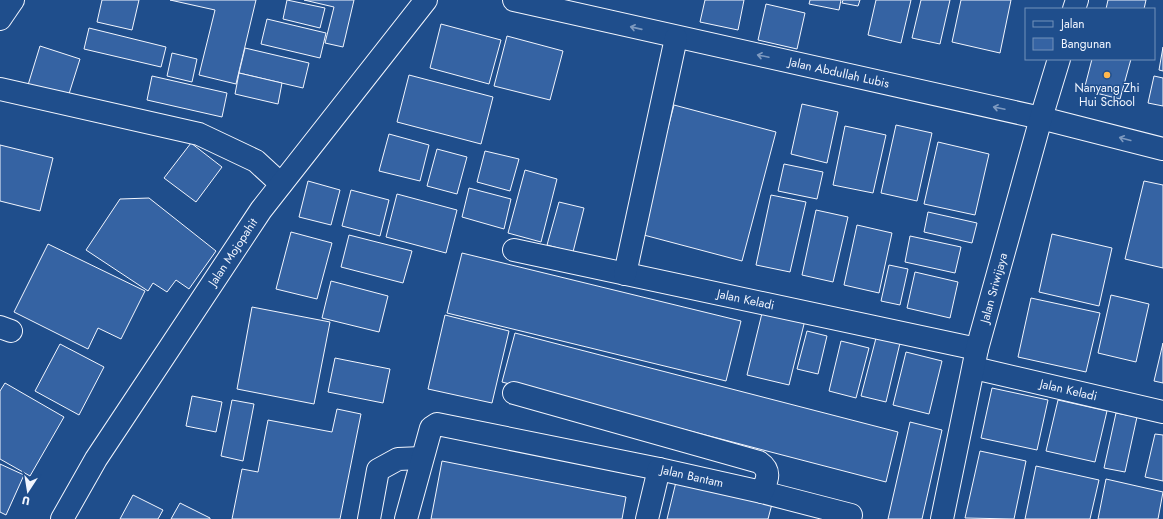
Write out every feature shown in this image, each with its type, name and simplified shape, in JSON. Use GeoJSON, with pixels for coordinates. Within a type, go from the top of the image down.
{"type":"FeatureCollection","features":[{"type":"Feature","properties":{"kind":"street"},"geometry":{"type":"LineString","coordinates":[[0,19],[13,0]]}},
{"type":"Feature","properties":{"kind":"street","name":"Jalan Mojopahit"},"geometry":{"type":"LineString","coordinates":[[62,519],[96,458],[261,210],[426,0]]}},
{"type":"Feature","properties":{"kind":"street","name":"Jalan Abdullah Lubis"},"geometry":{"type":"LineString","coordinates":[[514,0],[676,38],[1041,118],[1163,149]]}},
{"type":"Feature","properties":{"kind":"street"},"geometry":{"type":"LineString","coordinates":[[625,274],[676,38]]}},
{"type":"Feature","properties":{"kind":"street","name":"Jalan Sriwijaya"},"geometry":{"type":"LineString","coordinates":[[942,519],[975,358],[1041,118],[1059,60]]}},
{"type":"Feature","properties":{"kind":"street"},"geometry":{"type":"LineString","coordinates":[[0,89],[199,134],[256,161],[281,184]]}},
{"type":"Feature","properties":{"kind":"street","name":"Jalan Keladi"},"geometry":{"type":"LineString","coordinates":[[514,250],[625,274],[975,358],[1163,412]]}},
{"type":"Feature","properties":{"kind":"street"},"geometry":{"type":"LineString","coordinates":[[514,393],[759,462],[766,467],[768,473],[762,492]]}},
{"type":"Feature","properties":{"kind":"street","name":"Jalan Bantam"},"geometry":{"type":"LineString","coordinates":[[406,519],[431,428],[437,424],[659,469],[762,492],[851,515]]}},
{"type":"Feature","properties":{"kind":"street"},"geometry":{"type":"LineString","coordinates":[[369,519],[378,470],[398,460],[422,458]]}},
{"type":"Feature","properties":{"kind":"street"},"geometry":{"type":"LineString","coordinates":[[647,519],[659,469]]}},
{"type":"Feature","properties":{"kind":"building"},"geometry":{"type":"Polygon","coordinates":[[[102,0],[139,0],[132,30],[97,22],[102,0]]]}},
{"type":"Feature","properties":{"kind":"building"},"geometry":{"type":"Polygon","coordinates":[[[170,0],[256,0],[236,84],[199,75],[215,10],[170,0]]]}},
{"type":"Feature","properties":{"kind":"building"},"geometry":{"type":"Polygon","coordinates":[[[287,0],[325,8],[320,28],[283,19],[287,0]]]}},
{"type":"Feature","properties":{"kind":"building"},"geometry":{"type":"Polygon","coordinates":[[[304,0],[354,0],[343,47],[325,43],[334,7],[304,0]]]}},
{"type":"Feature","properties":{"kind":"building"},"geometry":{"type":"Polygon","coordinates":[[[705,0],[744,0],[738,30],[700,22],[705,0]]]}},
{"type":"Feature","properties":{"kind":"building"},"geometry":{"type":"Polygon","coordinates":[[[810,0],[841,0],[839,10],[809,4],[810,0]]]}},
{"type":"Feature","properties":{"kind":"building"},"geometry":{"type":"Polygon","coordinates":[[[843,0],[860,0],[858,6],[842,3],[843,0]]]}},
{"type":"Feature","properties":{"kind":"building"},"geometry":{"type":"Polygon","coordinates":[[[876,0],[911,0],[901,43],[868,35],[876,0]]]}},
{"type":"Feature","properties":{"kind":"building"},"geometry":{"type":"Polygon","coordinates":[[[921,0],[950,0],[940,44],[912,38],[921,0]]]}},
{"type":"Feature","properties":{"kind":"building"},"geometry":{"type":"Polygon","coordinates":[[[961,0],[1011,0],[1000,53],[952,42],[961,0]]]}},
{"type":"Feature","properties":{"kind":"building"},"geometry":{"type":"Polygon","coordinates":[[[1108,0],[1146,0],[1144,8],[1106,8],[1108,0]]]}},
{"type":"Feature","properties":{"kind":"building"},"geometry":{"type":"Polygon","coordinates":[[[766,4],[805,13],[797,49],[758,40],[766,4]]]}},
{"type":"Feature","properties":{"kind":"building"},"geometry":{"type":"Polygon","coordinates":[[[267,19],[326,33],[320,58],[261,44],[267,19]]]}},
{"type":"Feature","properties":{"kind":"building"},"geometry":{"type":"Polygon","coordinates":[[[441,24],[501,40],[489,84],[430,68],[441,24]]]}},
{"type":"Feature","properties":{"kind":"building"},"geometry":{"type":"Polygon","coordinates":[[[89,28],[166,47],[161,67],[84,49],[89,28]]]}},
{"type":"Feature","properties":{"kind":"building"},"geometry":{"type":"Polygon","coordinates":[[[507,36],[563,51],[550,100],[494,86],[507,36]]]}},
{"type":"Feature","properties":{"kind":"building"},"geometry":{"type":"Polygon","coordinates":[[[40,46],[80,59],[68,97],[28,85],[40,46]]]}},
{"type":"Feature","properties":{"kind":"building"},"geometry":{"type":"Polygon","coordinates":[[[1163,47],[1163,71],[1159,70],[1163,47]]]}},
{"type":"Feature","properties":{"kind":"building"},"geometry":{"type":"Polygon","coordinates":[[[245,48],[309,63],[303,88],[239,73],[245,48]]]}},
{"type":"Feature","properties":{"kind":"building"},"geometry":{"type":"Polygon","coordinates":[[[172,53],[197,59],[192,82],[167,76],[172,53]]]}},
{"type":"Feature","properties":{"kind":"building","name":"Nanyang Zhi Hui School"},"geometry":{"type":"Polygon","coordinates":[[[1092,60],[1131,60],[1120,99],[1084,90],[1092,60]]]}},
{"type":"Feature","properties":{"kind":"building"},"geometry":{"type":"Polygon","coordinates":[[[239,73],[282,83],[278,104],[235,94],[239,73]]]}},
{"type":"Feature","properties":{"kind":"building"},"geometry":{"type":"Polygon","coordinates":[[[409,75],[493,97],[481,144],[397,122],[409,75]]]}},
{"type":"Feature","properties":{"kind":"building"},"geometry":{"type":"Polygon","coordinates":[[[152,76],[227,93],[222,117],[147,100],[152,76]]]}},
{"type":"Feature","properties":{"kind":"building"},"geometry":{"type":"Polygon","coordinates":[[[1154,76],[1163,78],[1163,106],[1148,103],[1154,76]]]}},
{"type":"Feature","properties":{"kind":"building"},"geometry":{"type":"Polygon","coordinates":[[[802,104],[838,112],[827,163],[791,154],[802,104]]]}},
{"type":"Feature","properties":{"kind":"building"},"geometry":{"type":"Polygon","coordinates":[[[674,105],[776,132],[742,261],[640,234],[674,105]]]}},
{"type":"Feature","properties":{"kind":"building"},"geometry":{"type":"Polygon","coordinates":[[[896,125],[932,133],[917,201],[881,193],[896,125]]]}},
{"type":"Feature","properties":{"kind":"building"},"geometry":{"type":"Polygon","coordinates":[[[845,126],[886,135],[873,193],[833,185],[845,126]]]}},
{"type":"Feature","properties":{"kind":"building"},"geometry":{"type":"Polygon","coordinates":[[[389,134],[429,145],[420,181],[379,171],[389,134]]]}},
{"type":"Feature","properties":{"kind":"building"},"geometry":{"type":"Polygon","coordinates":[[[938,142],[989,154],[975,215],[924,204],[938,142]]]}},
{"type":"Feature","properties":{"kind":"building"},"geometry":{"type":"Polygon","coordinates":[[[191,143],[222,167],[196,202],[164,178],[191,143]]]}},
{"type":"Feature","properties":{"kind":"building"},"geometry":{"type":"Polygon","coordinates":[[[0,145],[53,158],[40,211],[0,201],[0,145]]]}},
{"type":"Feature","properties":{"kind":"building"},"geometry":{"type":"Polygon","coordinates":[[[437,149],[467,157],[457,194],[427,186],[437,149]]]}},
{"type":"Feature","properties":{"kind":"building"},"geometry":{"type":"Polygon","coordinates":[[[485,151],[519,159],[510,191],[477,182],[485,151]]]}},
{"type":"Feature","properties":{"kind":"building"},"geometry":{"type":"Polygon","coordinates":[[[784,164],[823,172],[817,199],[778,191],[784,164]]]}},
{"type":"Feature","properties":{"kind":"building"},"geometry":{"type":"Polygon","coordinates":[[[525,170],[557,179],[541,242],[508,233],[525,170]]]}},
{"type":"Feature","properties":{"kind":"building"},"geometry":{"type":"Polygon","coordinates":[[[308,181],[340,190],[331,225],[299,217],[308,181]]]}},
{"type":"Feature","properties":{"kind":"building"},"geometry":{"type":"Polygon","coordinates":[[[1144,181],[1163,185],[1163,268],[1125,259],[1144,181]]]}},
{"type":"Feature","properties":{"kind":"building"},"geometry":{"type":"Polygon","coordinates":[[[469,188],[511,199],[504,229],[462,217],[469,188]]]}},
{"type":"Feature","properties":{"kind":"building"},"geometry":{"type":"Polygon","coordinates":[[[351,190],[389,200],[380,236],[342,226],[351,190]]]}},
{"type":"Feature","properties":{"kind":"building"},"geometry":{"type":"Polygon","coordinates":[[[397,194],[457,210],[446,253],[386,237],[397,194]]]}},
{"type":"Feature","properties":{"kind":"building"},"geometry":{"type":"Polygon","coordinates":[[[771,195],[806,202],[790,272],[756,265],[771,195]]]}},
{"type":"Feature","properties":{"kind":"building"},"geometry":{"type":"Polygon","coordinates":[[[149,198],[216,251],[189,289],[176,280],[167,292],[153,283],[148,291],[86,250],[120,199],[149,198]]]}},
{"type":"Feature","properties":{"kind":"building"},"geometry":{"type":"Polygon","coordinates":[[[559,202],[584,208],[573,252],[547,245],[559,202]]]}},
{"type":"Feature","properties":{"kind":"building"},"geometry":{"type":"Polygon","coordinates":[[[816,210],[848,217],[833,282],[802,275],[816,210]]]}},
{"type":"Feature","properties":{"kind":"building"},"geometry":{"type":"Polygon","coordinates":[[[928,212],[977,223],[972,243],[924,232],[928,212]]]}},
{"type":"Feature","properties":{"kind":"building"},"geometry":{"type":"Polygon","coordinates":[[[857,225],[892,233],[879,293],[844,285],[857,225]]]}},
{"type":"Feature","properties":{"kind":"building"},"geometry":{"type":"Polygon","coordinates":[[[291,232],[332,243],[317,299],[276,289],[291,232]]]}},
{"type":"Feature","properties":{"kind":"building"},"geometry":{"type":"Polygon","coordinates":[[[1052,234],[1112,248],[1099,306],[1039,292],[1052,234]]]}},
{"type":"Feature","properties":{"kind":"building"},"geometry":{"type":"Polygon","coordinates":[[[349,235],[412,251],[403,283],[341,267],[349,235]]]}},
{"type":"Feature","properties":{"kind":"building"},"geometry":{"type":"Polygon","coordinates":[[[910,236],[961,247],[955,273],[905,262],[910,236]]]}},
{"type":"Feature","properties":{"kind":"building"},"geometry":{"type":"Polygon","coordinates":[[[48,244],[145,291],[121,339],[98,328],[88,349],[14,312],[48,244]]]}},
{"type":"Feature","properties":{"kind":"building"},"geometry":{"type":"Polygon","coordinates":[[[462,253],[741,321],[726,381],[447,313],[462,253]]]}},
{"type":"Feature","properties":{"kind":"building"},"geometry":{"type":"Polygon","coordinates":[[[889,265],[908,269],[900,305],[881,301],[889,265]]]}},
{"type":"Feature","properties":{"kind":"building"},"geometry":{"type":"Polygon","coordinates":[[[915,272],[958,282],[950,318],[907,308],[915,272]]]}},
{"type":"Feature","properties":{"kind":"building"},"geometry":{"type":"Polygon","coordinates":[[[331,281],[388,296],[379,332],[322,318],[331,281]]]}},
{"type":"Feature","properties":{"kind":"building"},"geometry":{"type":"Polygon","coordinates":[[[1111,295],[1149,304],[1136,362],[1098,353],[1111,295]]]}},
{"type":"Feature","properties":{"kind":"building"},"geometry":{"type":"Polygon","coordinates":[[[1031,298],[1100,313],[1086,372],[1018,357],[1031,298]]]}},
{"type":"Feature","properties":{"kind":"building"},"geometry":{"type":"Polygon","coordinates":[[[252,307],[330,322],[314,404],[237,389],[252,307]]]}},
{"type":"Feature","properties":{"kind":"building"},"geometry":{"type":"Polygon","coordinates":[[[763,309],[805,320],[789,385],[747,375],[763,309]]]}},
{"type":"Feature","properties":{"kind":"building"},"geometry":{"type":"Polygon","coordinates":[[[445,315],[509,331],[492,403],[428,389],[445,315]]]}},
{"type":"Feature","properties":{"kind":"building"},"geometry":{"type":"Polygon","coordinates":[[[807,331],[827,336],[818,374],[797,369],[807,331]]]}},
{"type":"Feature","properties":{"kind":"building"},"geometry":{"type":"Polygon","coordinates":[[[515,333],[898,432],[886,482],[502,382],[515,333]]]}},
{"type":"Feature","properties":{"kind":"building"},"geometry":{"type":"Polygon","coordinates":[[[876,338],[900,343],[886,402],[861,396],[876,338]]]}},
{"type":"Feature","properties":{"kind":"building"},"geometry":{"type":"Polygon","coordinates":[[[841,341],[869,348],[856,398],[829,391],[841,341]]]}},
{"type":"Feature","properties":{"kind":"building"},"geometry":{"type":"Polygon","coordinates":[[[1163,343],[1163,383],[1154,381],[1163,343]]]}},
{"type":"Feature","properties":{"kind":"building"},"geometry":{"type":"Polygon","coordinates":[[[60,344],[104,367],[79,415],[35,391],[60,344]]]}},
{"type":"Feature","properties":{"kind":"building"},"geometry":{"type":"Polygon","coordinates":[[[906,352],[942,361],[929,414],[893,405],[906,352]]]}},
{"type":"Feature","properties":{"kind":"building"},"geometry":{"type":"Polygon","coordinates":[[[335,358],[390,369],[383,403],[328,392],[335,358]]]}},
{"type":"Feature","properties":{"kind":"building"},"geometry":{"type":"Polygon","coordinates":[[[5,383],[64,417],[30,476],[0,459],[0,391],[5,383]]]}},
{"type":"Feature","properties":{"kind":"building"},"geometry":{"type":"Polygon","coordinates":[[[992,388],[1048,400],[1037,450],[981,438],[992,388]]]}},
{"type":"Feature","properties":{"kind":"building"},"geometry":{"type":"Polygon","coordinates":[[[192,396],[222,402],[216,432],[186,426],[192,396]]]}},
{"type":"Feature","properties":{"kind":"building"},"geometry":{"type":"Polygon","coordinates":[[[232,400],[254,404],[243,461],[221,456],[232,400]]]}},
{"type":"Feature","properties":{"kind":"building"},"geometry":{"type":"Polygon","coordinates":[[[1058,400],[1107,411],[1095,462],[1046,451],[1058,400]]]}},
{"type":"Feature","properties":{"kind":"building"},"geometry":{"type":"Polygon","coordinates":[[[337,409],[361,414],[340,519],[232,519],[242,469],[258,472],[268,420],[332,432],[337,409]]]}},
{"type":"Feature","properties":{"kind":"building"},"geometry":{"type":"Polygon","coordinates":[[[1116,413],[1137,417],[1125,472],[1104,468],[1116,413]]]}},
{"type":"Feature","properties":{"kind":"building"},"geometry":{"type":"Polygon","coordinates":[[[910,422],[942,430],[922,519],[888,519],[910,422]]]}},
{"type":"Feature","properties":{"kind":"building"},"geometry":{"type":"Polygon","coordinates":[[[1155,434],[1163,435],[1163,481],[1145,477],[1155,434]]]}},
{"type":"Feature","properties":{"kind":"building"},"geometry":{"type":"Polygon","coordinates":[[[980,451],[1026,461],[1014,519],[965,518],[980,451]]]}},
{"type":"Feature","properties":{"kind":"building"},"geometry":{"type":"Polygon","coordinates":[[[442,461],[626,497],[622,519],[431,519],[442,461]]]}},
{"type":"Feature","properties":{"kind":"building"},"geometry":{"type":"Polygon","coordinates":[[[0,464],[24,475],[6,515],[0,512],[0,464]]]}},
{"type":"Feature","properties":{"kind":"building"},"geometry":{"type":"Polygon","coordinates":[[[1036,466],[1099,480],[1090,519],[1025,519],[1036,466]]]}},
{"type":"Feature","properties":{"kind":"building"},"geometry":{"type":"Polygon","coordinates":[[[1106,479],[1163,492],[1158,519],[1098,519],[1106,479]]]}},
{"type":"Feature","properties":{"kind":"building"},"geometry":{"type":"Polygon","coordinates":[[[676,482],[772,504],[768,519],[667,519],[676,482]]]}},
{"type":"Feature","properties":{"kind":"building"},"geometry":{"type":"Polygon","coordinates":[[[133,495],[163,510],[158,519],[120,519],[133,495]]]}},
{"type":"Feature","properties":{"kind":"building"},"geometry":{"type":"Polygon","coordinates":[[[180,503],[210,518],[210,519],[171,519],[180,503]]]}},
{"type":"Feature","properties":{"kind":"place","name":"Nanyang Zhi Hui School"},"geometry":{"type":"Point","coordinates":[1107,75]}}]}
